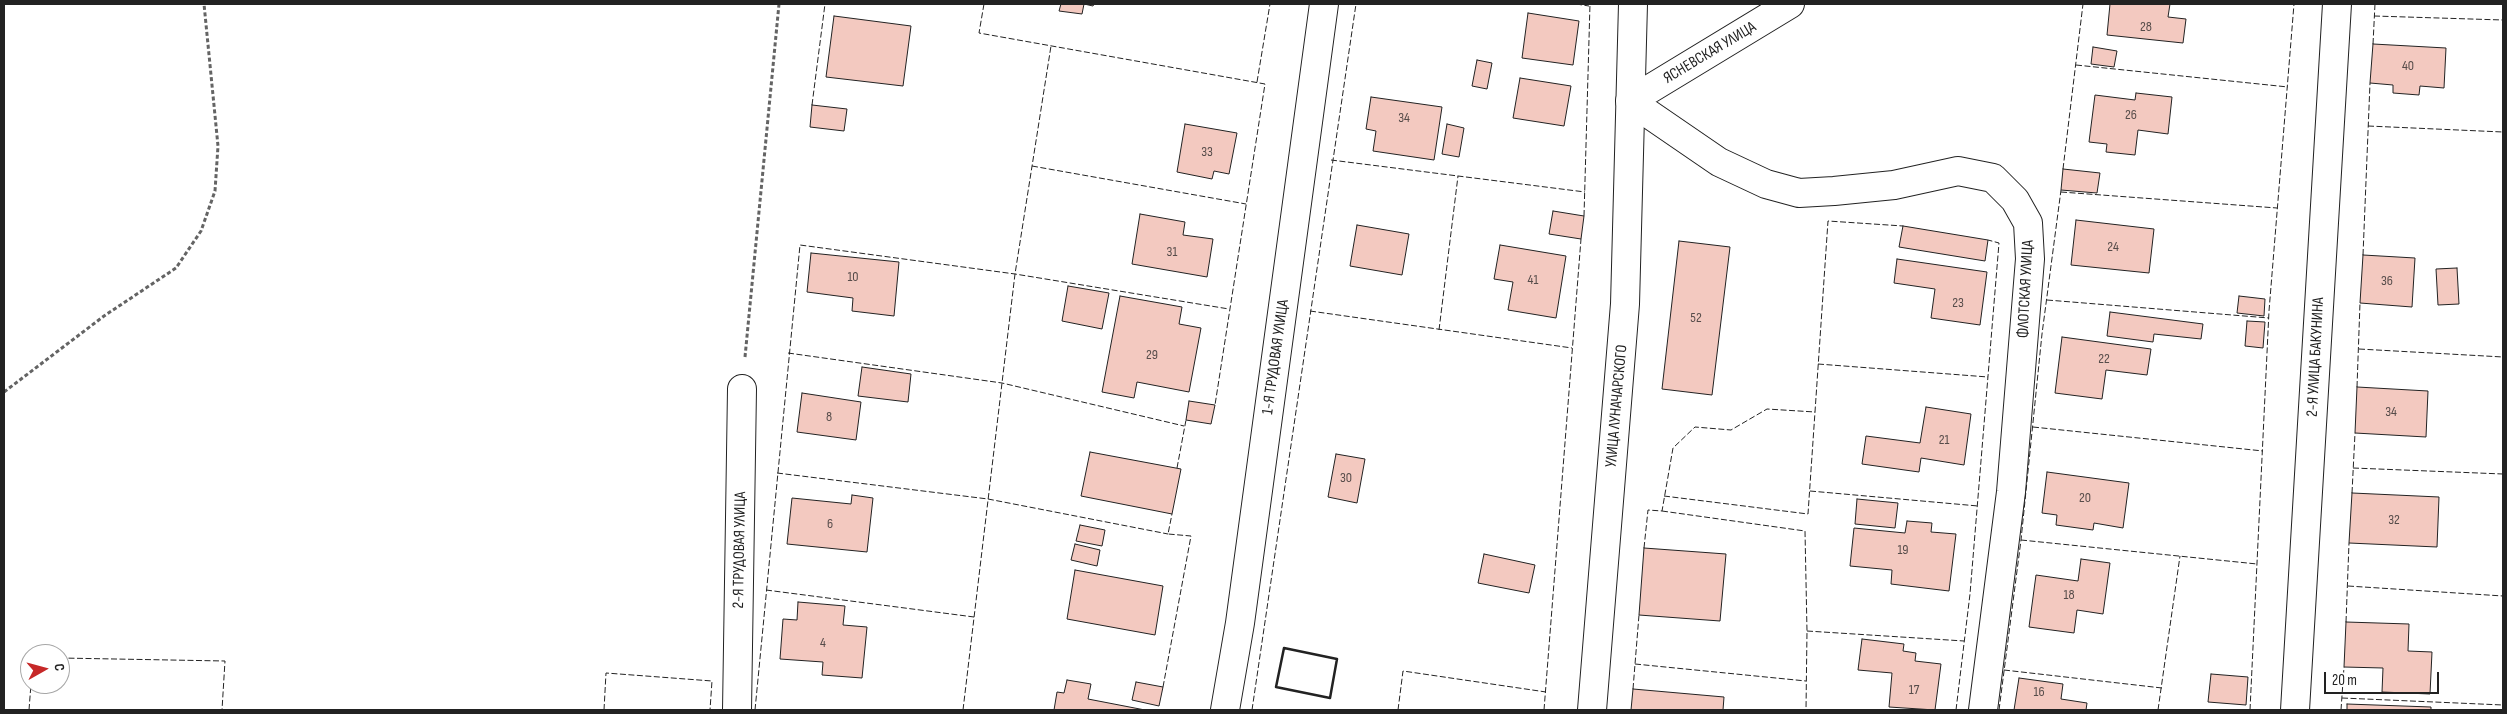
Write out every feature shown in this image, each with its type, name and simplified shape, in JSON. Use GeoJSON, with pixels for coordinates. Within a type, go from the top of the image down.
{"type":"FeatureCollection","features":[{"type":"Feature","properties":{"kind":"street","name":"1-Я ТРУДОВАЯ УЛИЦА"},"geometry":{"type":"LineString","coordinates":[[1225,710],[1240,623],[1324,4]]}},
{"type":"Feature","properties":{"kind":"street","name":"УЛИЦА ЛУНАЧАРСКОГО"},"geometry":{"type":"LineString","coordinates":[[1592,710],[1625,304],[1633,4]]}},
{"type":"Feature","properties":{"kind":"street","name":"ЯСНЕВСКАЯ УЛИЦА"},"geometry":{"type":"LineString","coordinates":[[1630,101],[1790,4]]}},
{"type":"Feature","properties":{"kind":"street","name":"2-Я УЛИЦА БАКУНИНА"},"geometry":{"type":"LineString","coordinates":[[2295,710],[2337,4]]}},
{"type":"Feature","properties":{"kind":"street","name":"ФЛОТСКАЯ УЛИЦА"},"geometry":{"type":"LineString","coordinates":[[1630,101],[1719,162],[1766,184],[1799,193],[1894,184],[1958,171],[1993,178],[2015,200],[2028,223],[2030,259],[2011,492],[1984,710]]}},
{"type":"Feature","properties":{"kind":"street","name":"2-Я ТРУДОВАЯ УЛИЦА"},"geometry":{"type":"LineString","coordinates":[[737,710],[742,389]]}},
{"type":"Feature","properties":{"kind":"path"},"geometry":{"type":"LineString","coordinates":[[4,392],[104,316],[176,268],[201,231],[215,191],[218,146],[204,4]]}},
{"type":"Feature","properties":{"kind":"path"},"geometry":{"type":"LineString","coordinates":[[742,389],[779,4]]}},
{"type":"Feature","properties":{"kind":"building"},"geometry":{"type":"Polygon","coordinates":[[[1061,4],[1084,4],[1082,14],[1059,11],[1061,4]]]}},
{"type":"Feature","properties":{"kind":"building"},"geometry":{"type":"Polygon","coordinates":[[[2110,4],[2170,4],[2168,17],[2186,19],[2183,43],[2107,35],[2110,4]]]}},
{"type":"Feature","properties":{"kind":"building"},"geometry":{"type":"Polygon","coordinates":[[[1528,13],[1579,21],[1573,65],[1522,58],[1528,13]]]}},
{"type":"Feature","properties":{"kind":"building"},"geometry":{"type":"Polygon","coordinates":[[[834,16],[911,26],[903,86],[826,77],[834,16]]]}},
{"type":"Feature","properties":{"kind":"building"},"geometry":{"type":"Polygon","coordinates":[[[2373,44],[2446,48],[2444,88],[2420,86],[2419,95],[2393,93],[2393,85],[2370,83],[2373,44]]]}},
{"type":"Feature","properties":{"kind":"building"},"geometry":{"type":"Polygon","coordinates":[[[2093,47],[2117,51],[2114,67],[2091,64],[2093,47]]]}},
{"type":"Feature","properties":{"kind":"building"},"geometry":{"type":"Polygon","coordinates":[[[1477,60],[1492,63],[1487,89],[1472,86],[1477,60]]]}},
{"type":"Feature","properties":{"kind":"building"},"geometry":{"type":"Polygon","coordinates":[[[1520,78],[1571,86],[1564,126],[1513,118],[1520,78]]]}},
{"type":"Feature","properties":{"kind":"building"},"geometry":{"type":"Polygon","coordinates":[[[2136,93],[2172,97],[2168,134],[2138,130],[2135,155],[2106,152],[2107,144],[2089,142],[2095,95],[2135,100],[2136,93]]]}},
{"type":"Feature","properties":{"kind":"building"},"geometry":{"type":"Polygon","coordinates":[[[1371,97],[1442,107],[1434,160],[1373,151],[1376,131],[1366,129],[1371,97]]]}},
{"type":"Feature","properties":{"kind":"building"},"geometry":{"type":"Polygon","coordinates":[[[812,105],[847,109],[844,131],[810,127],[812,105]]]}},
{"type":"Feature","properties":{"kind":"building"},"geometry":{"type":"Polygon","coordinates":[[[1185,124],[1237,133],[1229,174],[1214,171],[1212,179],[1177,172],[1185,124]]]}},
{"type":"Feature","properties":{"kind":"building"},"geometry":{"type":"Polygon","coordinates":[[[1447,124],[1464,128],[1459,157],[1442,154],[1447,124]]]}},
{"type":"Feature","properties":{"kind":"building"},"geometry":{"type":"Polygon","coordinates":[[[2063,169],[2100,173],[2097,193],[2061,190],[2063,169]]]}},
{"type":"Feature","properties":{"kind":"building"},"geometry":{"type":"Polygon","coordinates":[[[1553,211],[1584,216],[1581,239],[1549,234],[1553,211]]]}},
{"type":"Feature","properties":{"kind":"building"},"geometry":{"type":"Polygon","coordinates":[[[1140,214],[1185,222],[1183,235],[1213,239],[1207,277],[1132,264],[1140,214]]]}},
{"type":"Feature","properties":{"kind":"building"},"geometry":{"type":"Polygon","coordinates":[[[2076,220],[2154,229],[2149,273],[2071,265],[2076,220]]]}},
{"type":"Feature","properties":{"kind":"building"},"geometry":{"type":"Polygon","coordinates":[[[1357,225],[1409,234],[1402,275],[1350,266],[1357,225]]]}},
{"type":"Feature","properties":{"kind":"building"},"geometry":{"type":"Polygon","coordinates":[[[1903,226],[1988,240],[1985,261],[1899,247],[1903,226]]]}},
{"type":"Feature","properties":{"kind":"building"},"geometry":{"type":"Polygon","coordinates":[[[1679,241],[1730,247],[1712,395],[1662,389],[1679,241]]]}},
{"type":"Feature","properties":{"kind":"building"},"geometry":{"type":"Polygon","coordinates":[[[1500,245],[1566,256],[1556,318],[1508,310],[1513,282],[1494,279],[1500,245]]]}},
{"type":"Feature","properties":{"kind":"building"},"geometry":{"type":"Polygon","coordinates":[[[811,253],[899,262],[894,316],[852,311],[853,298],[807,292],[811,253]]]}},
{"type":"Feature","properties":{"kind":"building"},"geometry":{"type":"Polygon","coordinates":[[[2363,255],[2415,258],[2412,307],[2360,303],[2363,255]]]}},
{"type":"Feature","properties":{"kind":"building"},"geometry":{"type":"Polygon","coordinates":[[[1897,259],[1987,272],[1980,325],[1931,318],[1935,289],[1894,283],[1897,259]]]}},
{"type":"Feature","properties":{"kind":"building"},"geometry":{"type":"Polygon","coordinates":[[[2457,268],[2459,304],[2438,305],[2436,269],[2457,268]]]}},
{"type":"Feature","properties":{"kind":"building"},"geometry":{"type":"Polygon","coordinates":[[[1068,286],[1109,293],[1102,329],[1062,321],[1068,286]]]}},
{"type":"Feature","properties":{"kind":"building"},"geometry":{"type":"Polygon","coordinates":[[[1120,296],[1182,307],[1179,324],[1201,328],[1189,392],[1137,382],[1134,398],[1102,392],[1120,296]]]}},
{"type":"Feature","properties":{"kind":"building"},"geometry":{"type":"Polygon","coordinates":[[[2239,296],[2265,299],[2264,316],[2237,313],[2239,296]]]}},
{"type":"Feature","properties":{"kind":"building"},"geometry":{"type":"Polygon","coordinates":[[[2110,312],[2203,324],[2201,339],[2154,334],[2153,342],[2107,336],[2110,312]]]}},
{"type":"Feature","properties":{"kind":"building"},"geometry":{"type":"Polygon","coordinates":[[[2247,321],[2265,322],[2263,348],[2245,346],[2247,321]]]}},
{"type":"Feature","properties":{"kind":"building"},"geometry":{"type":"Polygon","coordinates":[[[2062,337],[2151,349],[2147,375],[2106,370],[2102,399],[2055,393],[2062,337]]]}},
{"type":"Feature","properties":{"kind":"building"},"geometry":{"type":"Polygon","coordinates":[[[862,367],[911,374],[908,402],[858,396],[862,367]]]}},
{"type":"Feature","properties":{"kind":"building"},"geometry":{"type":"Polygon","coordinates":[[[2357,387],[2428,391],[2426,437],[2355,433],[2357,387]]]}},
{"type":"Feature","properties":{"kind":"building"},"geometry":{"type":"Polygon","coordinates":[[[802,393],[861,402],[856,440],[797,432],[802,393]]]}},
{"type":"Feature","properties":{"kind":"building"},"geometry":{"type":"Polygon","coordinates":[[[1189,401],[1215,405],[1211,424],[1186,420],[1189,401]]]}},
{"type":"Feature","properties":{"kind":"building"},"geometry":{"type":"Polygon","coordinates":[[[1926,407],[1971,414],[1964,465],[1921,458],[1919,472],[1862,464],[1866,436],[1920,443],[1926,407]]]}},
{"type":"Feature","properties":{"kind":"building"},"geometry":{"type":"Polygon","coordinates":[[[1090,452],[1181,469],[1172,514],[1081,496],[1090,452]]]}},
{"type":"Feature","properties":{"kind":"building"},"geometry":{"type":"Polygon","coordinates":[[[1336,454],[1365,459],[1357,503],[1328,497],[1336,454]]]}},
{"type":"Feature","properties":{"kind":"building"},"geometry":{"type":"Polygon","coordinates":[[[2047,472],[2129,483],[2123,528],[2094,523],[2093,530],[2056,525],[2057,515],[2042,513],[2047,472]]]}},
{"type":"Feature","properties":{"kind":"building"},"geometry":{"type":"Polygon","coordinates":[[[2352,493],[2439,497],[2437,547],[2349,543],[2352,493]]]}},
{"type":"Feature","properties":{"kind":"building"},"geometry":{"type":"Polygon","coordinates":[[[852,495],[873,498],[867,552],[787,544],[792,498],[851,504],[852,495]]]}},
{"type":"Feature","properties":{"kind":"building"},"geometry":{"type":"Polygon","coordinates":[[[1857,499],[1898,503],[1895,528],[1855,524],[1857,499]]]}},
{"type":"Feature","properties":{"kind":"building"},"geometry":{"type":"Polygon","coordinates":[[[1907,521],[1932,523],[1931,532],[1956,534],[1949,591],[1891,584],[1892,570],[1850,566],[1854,528],[1905,533],[1907,521]]]}},
{"type":"Feature","properties":{"kind":"building"},"geometry":{"type":"Polygon","coordinates":[[[1080,525],[1105,530],[1102,546],[1076,541],[1080,525]]]}},
{"type":"Feature","properties":{"kind":"building"},"geometry":{"type":"Polygon","coordinates":[[[1075,544],[1100,550],[1097,566],[1071,560],[1075,544]]]}},
{"type":"Feature","properties":{"kind":"building"},"geometry":{"type":"Polygon","coordinates":[[[1644,548],[1726,554],[1720,621],[1639,615],[1644,548]]]}},
{"type":"Feature","properties":{"kind":"building"},"geometry":{"type":"Polygon","coordinates":[[[1484,554],[1535,565],[1529,593],[1478,583],[1484,554]]]}},
{"type":"Feature","properties":{"kind":"building"},"geometry":{"type":"Polygon","coordinates":[[[2081,559],[2110,563],[2103,614],[2077,610],[2074,633],[2029,627],[2036,575],[2078,581],[2081,559]]]}},
{"type":"Feature","properties":{"kind":"building"},"geometry":{"type":"Polygon","coordinates":[[[1075,570],[1163,586],[1155,635],[1067,619],[1075,570]]]}},
{"type":"Feature","properties":{"kind":"building"},"geometry":{"type":"Polygon","coordinates":[[[798,602],[845,606],[843,625],[867,627],[862,678],[822,675],[823,662],[780,659],[783,619],[797,620],[798,602]]]}},
{"type":"Feature","properties":{"kind":"building"},"geometry":{"type":"Polygon","coordinates":[[[2346,622],[2409,624],[2408,651],[2432,652],[2430,694],[2382,692],[2383,668],[2344,667],[2346,622]]]}},
{"type":"Feature","properties":{"kind":"building"},"geometry":{"type":"Polygon","coordinates":[[[1862,639],[1904,644],[1903,651],[1916,653],[1915,661],[1941,664],[1935,710],[1889,707],[1892,673],[1858,670],[1862,639]]]}},
{"type":"Feature","properties":{"kind":"building"},"geometry":{"type":"Polygon","coordinates":[[[2211,674],[2248,677],[2246,705],[2208,702],[2211,674]]]}},
{"type":"Feature","properties":{"kind":"building"},"geometry":{"type":"Polygon","coordinates":[[[2019,678],[2063,684],[2061,699],[2087,703],[2086,710],[2014,710],[2019,678]]]}},
{"type":"Feature","properties":{"kind":"building"},"geometry":{"type":"Polygon","coordinates":[[[1067,680],[1091,684],[1088,699],[1145,710],[1054,710],[1057,692],[1064,693],[1067,680]]]}},
{"type":"Feature","properties":{"kind":"building"},"geometry":{"type":"Polygon","coordinates":[[[1136,682],[1163,687],[1159,706],[1132,700],[1136,682]]]}},
{"type":"Feature","properties":{"kind":"building"},"geometry":{"type":"Polygon","coordinates":[[[1633,689],[1724,697],[1723,710],[1631,710],[1633,689]]]}},
{"type":"Feature","properties":{"kind":"building"},"geometry":{"type":"Polygon","coordinates":[[[2347,704],[2431,707],[2431,710],[2347,710],[2347,704]]]}},
{"type":"Feature","properties":{"kind":"fence"},"geometry":{"type":"LineString","coordinates":[[812,105],[825,4]]}},
{"type":"Feature","properties":{"kind":"fence"},"geometry":{"type":"LineString","coordinates":[[984,4],[979,33],[1265,84],[1215,405]]}},
{"type":"Feature","properties":{"kind":"fence"},"geometry":{"type":"LineString","coordinates":[[1257,82],[1270,4]]}},
{"type":"Feature","properties":{"kind":"fence"},"geometry":{"type":"LineString","coordinates":[[1252,710],[1356,4]]}},
{"type":"Feature","properties":{"kind":"fence"},"geometry":{"type":"LineString","coordinates":[[1576,4],[1589,6]]}},
{"type":"Feature","properties":{"kind":"fence"},"geometry":{"type":"LineString","coordinates":[[1584,216],[1590,4]]}},
{"type":"Feature","properties":{"kind":"fence"},"geometry":{"type":"LineString","coordinates":[[2063,169],[2083,4]]}},
{"type":"Feature","properties":{"kind":"fence"},"geometry":{"type":"LineString","coordinates":[[2250,710],[2269,311],[2294,4]]}},
{"type":"Feature","properties":{"kind":"fence"},"geometry":{"type":"LineString","coordinates":[[2373,44],[2375,4]]}},
{"type":"Feature","properties":{"kind":"fence"},"geometry":{"type":"LineString","coordinates":[[2374,16],[2503,20]]}},
{"type":"Feature","properties":{"kind":"fence"},"geometry":{"type":"LineString","coordinates":[[963,710],[1015,274],[1051,46]]}},
{"type":"Feature","properties":{"kind":"fence"},"geometry":{"type":"LineString","coordinates":[[2076,65],[2288,87]]}},
{"type":"Feature","properties":{"kind":"fence"},"geometry":{"type":"LineString","coordinates":[[2363,255],[2370,83]]}},
{"type":"Feature","properties":{"kind":"fence"},"geometry":{"type":"LineString","coordinates":[[2368,126],[2503,132]]}},
{"type":"Feature","properties":{"kind":"fence"},"geometry":{"type":"LineString","coordinates":[[1331,160],[1585,192]]}},
{"type":"Feature","properties":{"kind":"fence"},"geometry":{"type":"LineString","coordinates":[[1032,166],[1246,204]]}},
{"type":"Feature","properties":{"kind":"fence"},"geometry":{"type":"LineString","coordinates":[[1439,330],[1458,176]]}},
{"type":"Feature","properties":{"kind":"fence"},"geometry":{"type":"LineString","coordinates":[[1999,710],[2021,540],[2042,334],[2061,190]]}},
{"type":"Feature","properties":{"kind":"fence"},"geometry":{"type":"LineString","coordinates":[[2061,192],[2277,208]]}},
{"type":"Feature","properties":{"kind":"fence"},"geometry":{"type":"LineString","coordinates":[[1644,548],[1648,510],[1662,511],[1673,448],[1695,427],[1731,430],[1767,409],[1815,412],[1828,221],[1903,226]]}},
{"type":"Feature","properties":{"kind":"fence"},"geometry":{"type":"LineString","coordinates":[[1544,710],[1581,239]]}},
{"type":"Feature","properties":{"kind":"fence"},"geometry":{"type":"LineString","coordinates":[[1956,710],[1970,594],[1999,243],[1988,240]]}},
{"type":"Feature","properties":{"kind":"fence"},"geometry":{"type":"LineString","coordinates":[[755,710],[800,245],[1015,274],[1229,309]]}},
{"type":"Feature","properties":{"kind":"fence"},"geometry":{"type":"LineString","coordinates":[[2047,300],[2269,318]]}},
{"type":"Feature","properties":{"kind":"fence"},"geometry":{"type":"LineString","coordinates":[[2357,387],[2360,303]]}},
{"type":"Feature","properties":{"kind":"fence"},"geometry":{"type":"LineString","coordinates":[[1310,311],[1572,348]]}},
{"type":"Feature","properties":{"kind":"fence"},"geometry":{"type":"LineString","coordinates":[[2359,349],[2503,357]]}},
{"type":"Feature","properties":{"kind":"fence"},"geometry":{"type":"LineString","coordinates":[[788,353],[1002,383],[1184,426]]}},
{"type":"Feature","properties":{"kind":"fence"},"geometry":{"type":"LineString","coordinates":[[1818,364],[1988,377]]}},
{"type":"Feature","properties":{"kind":"fence"},"geometry":{"type":"LineString","coordinates":[[1664,496],[1808,514],[1815,412]]}},
{"type":"Feature","properties":{"kind":"fence"},"geometry":{"type":"LineString","coordinates":[[1177,468],[1186,420]]}},
{"type":"Feature","properties":{"kind":"fence"},"geometry":{"type":"LineString","coordinates":[[2033,427],[2263,451]]}},
{"type":"Feature","properties":{"kind":"fence"},"geometry":{"type":"LineString","coordinates":[[2352,493],[2355,433]]}},
{"type":"Feature","properties":{"kind":"fence"},"geometry":{"type":"LineString","coordinates":[[2353,468],[2503,474]]}},
{"type":"Feature","properties":{"kind":"fence"},"geometry":{"type":"LineString","coordinates":[[777,473],[988,499],[1168,534]]}},
{"type":"Feature","properties":{"kind":"fence"},"geometry":{"type":"LineString","coordinates":[[1810,491],[1978,506]]}},
{"type":"Feature","properties":{"kind":"fence"},"geometry":{"type":"LineString","coordinates":[[1662,511],[1805,531],[1806,710]]}},
{"type":"Feature","properties":{"kind":"fence"},"geometry":{"type":"LineString","coordinates":[[1163,687],[1191,536],[1168,534],[1172,514]]}},
{"type":"Feature","properties":{"kind":"fence"},"geometry":{"type":"LineString","coordinates":[[2021,540],[2257,564]]}},
{"type":"Feature","properties":{"kind":"fence"},"geometry":{"type":"LineString","coordinates":[[2346,622],[2349,543]]}},
{"type":"Feature","properties":{"kind":"fence"},"geometry":{"type":"LineString","coordinates":[[2158,710],[2180,556]]}},
{"type":"Feature","properties":{"kind":"fence"},"geometry":{"type":"LineString","coordinates":[[2348,586],[2503,596]]}},
{"type":"Feature","properties":{"kind":"fence"},"geometry":{"type":"LineString","coordinates":[[766,590],[974,617]]}},
{"type":"Feature","properties":{"kind":"fence"},"geometry":{"type":"LineString","coordinates":[[1633,689],[1639,615]]}},
{"type":"Feature","properties":{"kind":"fence"},"geometry":{"type":"LineString","coordinates":[[1807,631],[1964,641]]}},
{"type":"Feature","properties":{"kind":"fence"},"geometry":{"type":"LineString","coordinates":[[70,658],[225,661],[222,710]]}},
{"type":"Feature","properties":{"kind":"fence"},"geometry":{"type":"LineString","coordinates":[[1635,664],[1806,681]]}},
{"type":"Feature","properties":{"kind":"fence"},"geometry":{"type":"LineString","coordinates":[[2341,710],[2344,667]]}},
{"type":"Feature","properties":{"kind":"fence"},"geometry":{"type":"LineString","coordinates":[[2004,670],[2162,688]]}},
{"type":"Feature","properties":{"kind":"fence"},"geometry":{"type":"LineString","coordinates":[[1398,710],[1403,671],[1546,692]]}},
{"type":"Feature","properties":{"kind":"fence"},"geometry":{"type":"LineString","coordinates":[[604,710],[606,673],[712,681],[710,710]]}},
{"type":"Feature","properties":{"kind":"fence"},"geometry":{"type":"LineString","coordinates":[[29,710],[30,694]]}},
{"type":"Feature","properties":{"kind":"fence"},"geometry":{"type":"LineString","coordinates":[[2342,698],[2503,705]]}},
{"type":"Feature","properties":{"kind":"wall"},"geometry":{"type":"LineString","coordinates":[[1284,648],[1337,659],[1330,698],[1276,687],[1284,648]]}}]}
